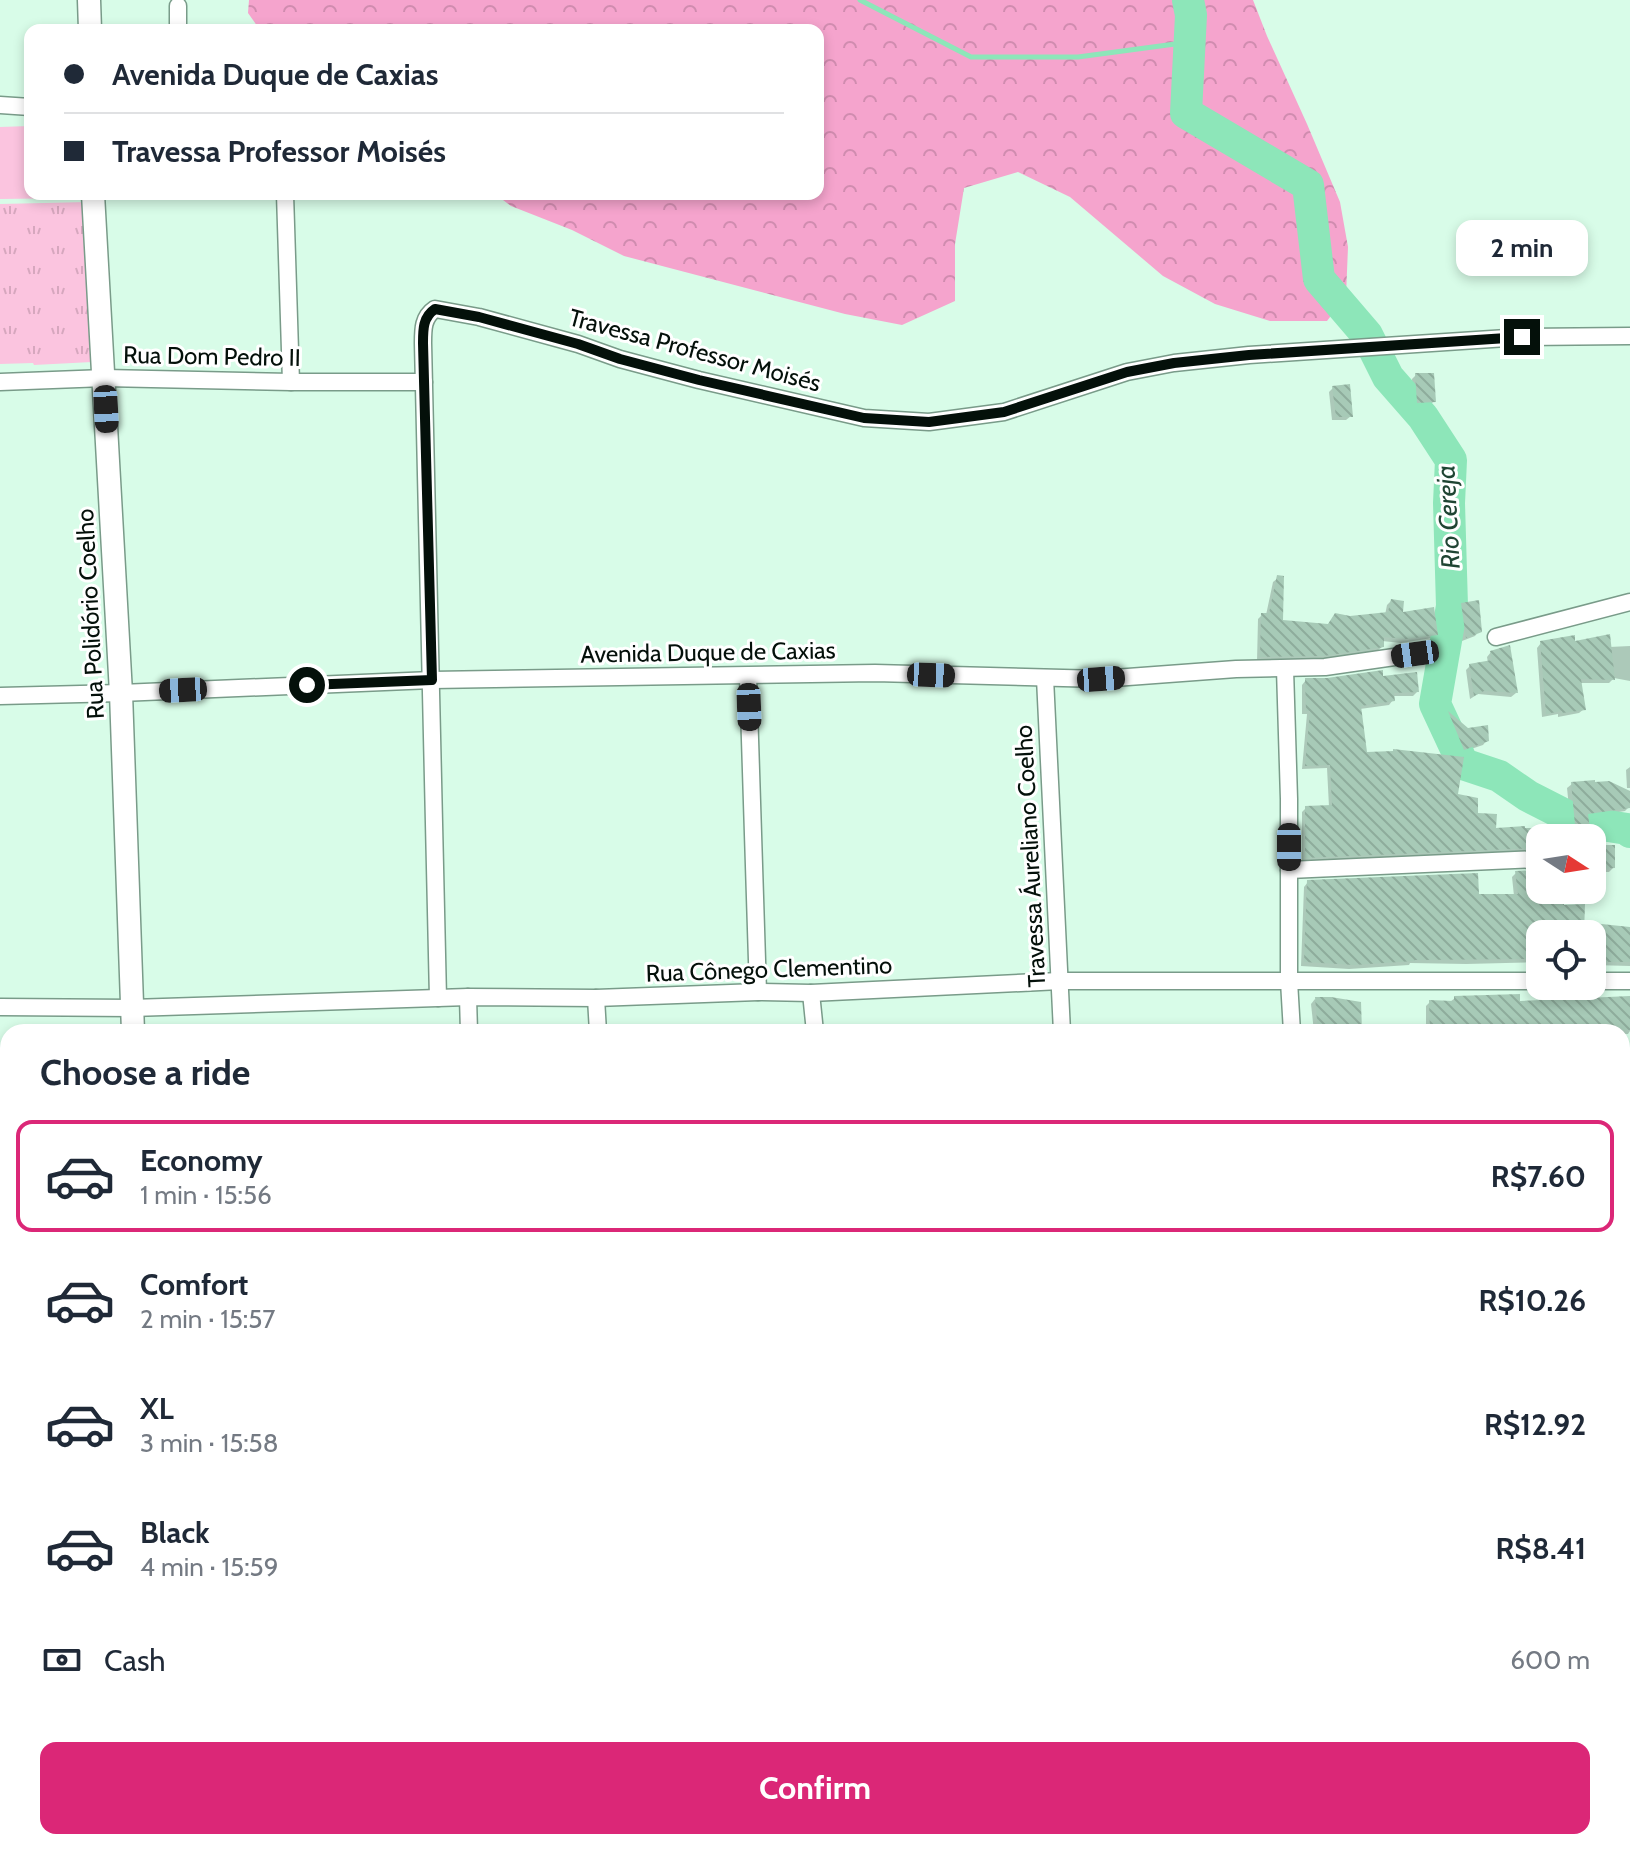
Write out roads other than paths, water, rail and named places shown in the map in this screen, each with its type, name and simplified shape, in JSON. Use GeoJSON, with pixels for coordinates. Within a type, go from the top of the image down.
{"type":"FeatureCollection","features":[{"type":"Feature","properties":{"kind":"street"},"geometry":{"type":"LineString","coordinates":[[89,0],[90,24]]}},
{"type":"Feature","properties":{"kind":"street"},"geometry":{"type":"LineString","coordinates":[[178,6],[178,24]]}},
{"type":"Feature","properties":{"kind":"street"},"geometry":{"type":"LineString","coordinates":[[0,105],[24,107]]}},
{"type":"Feature","properties":{"kind":"street","name":"Rua Polidório Coelho"},"geometry":{"type":"LineString","coordinates":[[93,200],[121,693],[133,1024]]}},
{"type":"Feature","properties":{"kind":"street"},"geometry":{"type":"LineString","coordinates":[[285,200],[291,382]]}},
{"type":"Feature","properties":{"kind":"street","name":"Travessa Professor Moisés"},"geometry":{"type":"LineString","coordinates":[[438,998],[423,329],[429,313],[435,309],[491,320],[699,380],[864,418],[929,422],[1004,412],[1127,372],[1174,363],[1522,337],[1630,336]]}},
{"type":"Feature","properties":{"kind":"street","name":"Rua Dom Pedro II"},"geometry":{"type":"LineString","coordinates":[[0,382],[105,378],[424,382]]}},
{"type":"Feature","properties":{"kind":"street"},"geometry":{"type":"LineString","coordinates":[[1496,637],[1630,602]]}},
{"type":"Feature","properties":{"kind":"street","name":"Avenida Duque de Caxias"},"geometry":{"type":"LineString","coordinates":[[0,696],[432,680],[875,673],[1101,679],[1236,669],[1325,667],[1415,654]]}},
{"type":"Feature","properties":{"kind":"street"},"geometry":{"type":"LineString","coordinates":[[1285,669],[1292,1024]]}},
{"type":"Feature","properties":{"kind":"street"},"geometry":{"type":"LineString","coordinates":[[748,676],[758,992]]}},
{"type":"Feature","properties":{"kind":"street","name":"Travessa Áureliano Coelho"},"geometry":{"type":"LineString","coordinates":[[1045,678],[1062,1024]]}},
{"type":"Feature","properties":{"kind":"street"},"geometry":{"type":"LineString","coordinates":[[1289,870],[1526,860]]}},
{"type":"Feature","properties":{"kind":"street","name":"Rua Cônego Clementino"},"geometry":{"type":"LineString","coordinates":[[0,1007],[132,1008],[468,997],[596,998],[811,993],[1060,981],[1526,981]]}},
{"type":"Feature","properties":{"kind":"street"},"geometry":{"type":"LineString","coordinates":[[1606,981],[1630,981]]}},
{"type":"Feature","properties":{"kind":"street"},"geometry":{"type":"LineString","coordinates":[[811,993],[814,1024]]}},
{"type":"Feature","properties":{"kind":"street"},"geometry":{"type":"LineString","coordinates":[[468,997],[469,1024]]}},
{"type":"Feature","properties":{"kind":"street"},"geometry":{"type":"LineString","coordinates":[[596,998],[598,1024]]}},
{"type":"Feature","properties":{"kind":"waterway"},"geometry":{"type":"LineString","coordinates":[[860,0],[971,57],[1078,57],[1190,42]]}},
{"type":"Feature","properties":{"kind":"waterway","name":"Rio Cereja"},"geometry":{"type":"LineString","coordinates":[[1188,0],[1191,15],[1186,113],[1308,185],[1319,279],[1367,335],[1388,377],[1423,417],[1451,460],[1452,606],[1435,704],[1463,764],[1499,776],[1528,796],[1577,821],[1630,832]]}}]}
